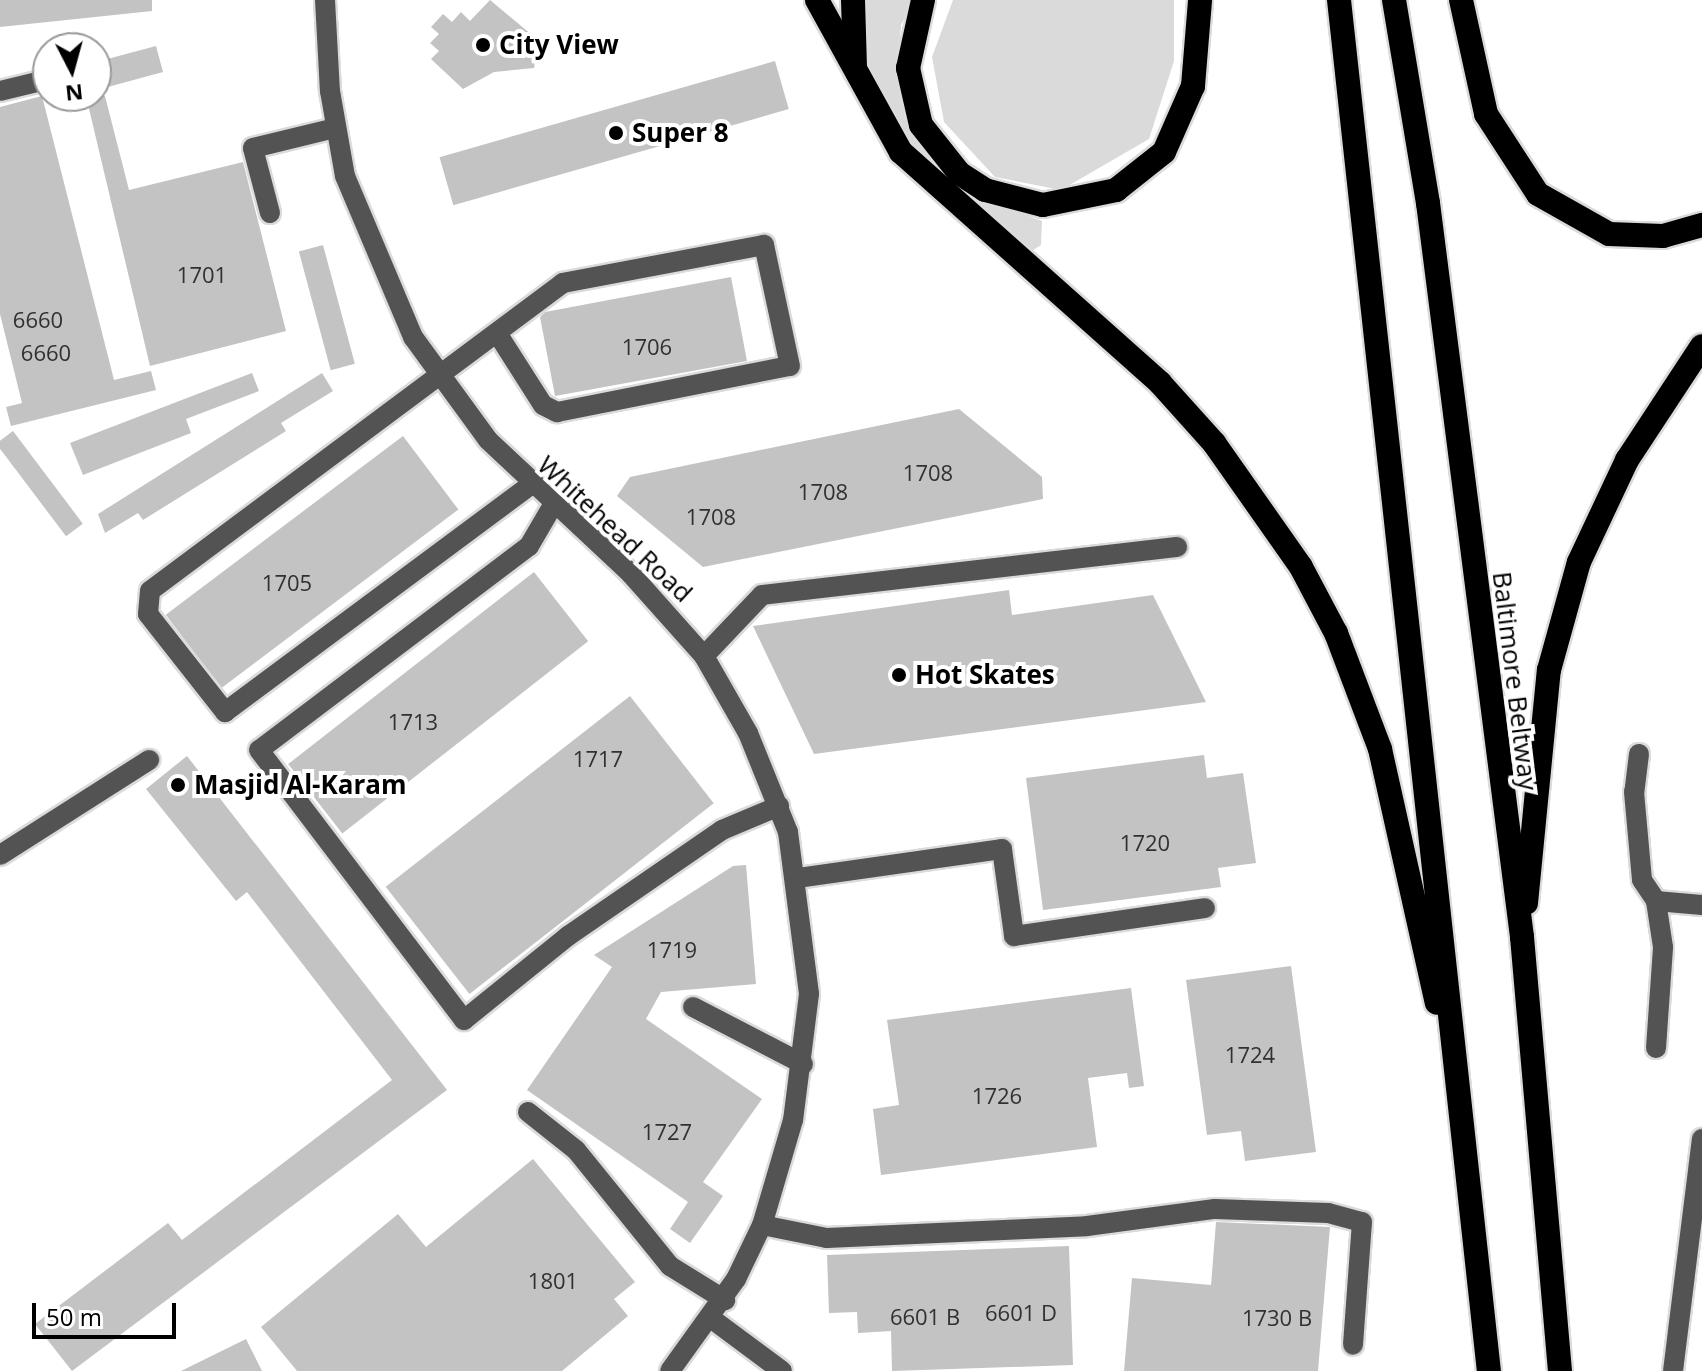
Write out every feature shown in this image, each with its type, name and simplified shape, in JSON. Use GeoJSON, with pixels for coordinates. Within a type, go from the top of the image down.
{"type":"FeatureCollection","features":[{"type":"Feature","properties":{"kind":"highway"},"geometry":{"type":"LineString","coordinates":[[817,0],[857,81],[932,185],[1104,332],[1196,423],[1301,567],[1362,693],[1398,807],[1464,1134]]}},
{"type":"Feature","properties":{"kind":"highway"},"geometry":{"type":"LineString","coordinates":[[853,0],[857,81]]}},
{"type":"Feature","properties":{"kind":"highway"},"geometry":{"type":"LineString","coordinates":[[923,0],[908,68],[929,138],[985,190],[1043,205],[1116,190],[1164,152],[1193,86],[1200,0]]}},
{"type":"Feature","properties":{"kind":"highway"},"geometry":{"type":"LineString","coordinates":[[1339,0],[1489,1371]]}},
{"type":"Feature","properties":{"kind":"highway","name":"Baltimore Beltway"},"geometry":{"type":"LineString","coordinates":[[1394,0],[1428,203],[1522,937],[1560,1371]]}},
{"type":"Feature","properties":{"kind":"highway"},"geometry":{"type":"LineString","coordinates":[[1461,0],[1486,114],[1538,194],[1609,234],[1663,236],[1702,225]]}},
{"type":"Feature","properties":{"kind":"highway"},"geometry":{"type":"LineString","coordinates":[[1522,937],[1545,700],[1579,562],[1627,460],[1702,346]]}},
{"type":"Feature","properties":{"kind":"street","name":"Whitehead Road"},"geometry":{"type":"LineString","coordinates":[[325,0],[335,128],[372,252],[439,377],[531,485],[631,574],[704,656],[779,806],[798,878],[808,971],[803,1064],[762,1225],[725,1300],[670,1371]]}},
{"type":"Feature","properties":{"kind":"street"},"geometry":{"type":"LineString","coordinates":[[0,91],[32,83]]}},
{"type":"Feature","properties":{"kind":"street"},"geometry":{"type":"LineString","coordinates":[[270,213],[253,148],[335,128]]}},
{"type":"Feature","properties":{"kind":"street"},"geometry":{"type":"LineString","coordinates":[[499,336],[543,405],[557,412],[790,366],[764,245],[563,283],[499,336],[150,591],[148,614],[225,712],[531,485]]}},
{"type":"Feature","properties":{"kind":"street"},"geometry":{"type":"LineString","coordinates":[[553,505],[529,546],[259,750],[464,1020],[568,936],[722,830],[779,806]]}},
{"type":"Feature","properties":{"kind":"street"},"geometry":{"type":"LineString","coordinates":[[704,656],[762,595],[1177,547]]}},
{"type":"Feature","properties":{"kind":"street"},"geometry":{"type":"LineString","coordinates":[[1639,754],[1634,792],[1642,880],[1656,901],[1663,947],[1656,1048]]}},
{"type":"Feature","properties":{"kind":"street"},"geometry":{"type":"LineString","coordinates":[[0,855],[149,760]]}},
{"type":"Feature","properties":{"kind":"street"},"geometry":{"type":"LineString","coordinates":[[798,878],[1002,849],[1014,936],[1205,908]]}},
{"type":"Feature","properties":{"kind":"street"},"geometry":{"type":"LineString","coordinates":[[1656,901],[1702,905]]}},
{"type":"Feature","properties":{"kind":"street"},"geometry":{"type":"LineString","coordinates":[[693,1007],[803,1064]]}},
{"type":"Feature","properties":{"kind":"street"},"geometry":{"type":"LineString","coordinates":[[528,1112],[576,1150],[670,1266],[725,1300]]}},
{"type":"Feature","properties":{"kind":"street"},"geometry":{"type":"LineString","coordinates":[[1673,1371],[1702,1139]]}},
{"type":"Feature","properties":{"kind":"street"},"geometry":{"type":"LineString","coordinates":[[762,1225],[827,1238],[1087,1226],[1215,1209],[1328,1213],[1362,1222],[1353,1345]]}},
{"type":"Feature","properties":{"kind":"street"},"geometry":{"type":"LineString","coordinates":[[712,1319],[782,1371]]}},
{"type":"Feature","properties":{"kind":"shaded area"},"geometry":{"type":"Polygon","coordinates":[[[866,0],[914,0],[901,25],[898,72],[915,139],[966,194],[1042,221],[1041,245],[1027,254],[929,169],[881,102],[865,61],[866,0]]]}},
{"type":"Feature","properties":{"kind":"shaded area"},"geometry":{"type":"Polygon","coordinates":[[[953,0],[1174,0],[1174,61],[1149,139],[1061,190],[995,177],[944,122],[932,57],[953,0]]]}},
{"type":"Feature","properties":{"kind":"building"},"geometry":{"type":"Polygon","coordinates":[[[0,0],[152,0],[152,11],[0,27],[0,0]]]}},
{"type":"Feature","properties":{"kind":"building","name":"City View"},"geometry":{"type":"Polygon","coordinates":[[[490,0],[538,40],[534,68],[494,72],[463,89],[431,59],[439,51],[430,43],[439,34],[431,27],[443,14],[452,22],[461,12],[470,21],[490,0]]]}},
{"type":"Feature","properties":{"kind":"building"},"geometry":{"type":"Polygon","coordinates":[[[156,46],[163,72],[112,86],[112,58],[156,46]]]}},
{"type":"Feature","properties":{"kind":"building","name":"Super 8"},"geometry":{"type":"Polygon","coordinates":[[[775,61],[789,109],[453,205],[440,157],[775,61]]]}},
{"type":"Feature","properties":{"kind":"building"},"geometry":{"type":"Polygon","coordinates":[[[32,99],[32,112],[46,112],[114,380],[151,371],[156,390],[11,426],[6,407],[22,403],[0,314],[0,107],[32,99]]]}},
{"type":"Feature","properties":{"kind":"building"},"geometry":{"type":"Polygon","coordinates":[[[90,112],[109,112],[129,190],[243,162],[286,331],[150,366],[90,112]]]}},
{"type":"Feature","properties":{"kind":"building"},"geometry":{"type":"Polygon","coordinates":[[[323,245],[355,364],[331,370],[299,251],[323,245]]]}},
{"type":"Feature","properties":{"kind":"building"},"geometry":{"type":"Polygon","coordinates":[[[731,277],[747,361],[555,396],[540,317],[545,312],[731,277]]]}},
{"type":"Feature","properties":{"kind":"building"},"geometry":{"type":"Polygon","coordinates":[[[252,373],[259,391],[186,419],[191,433],[83,475],[70,443],[252,373]]]}},
{"type":"Feature","properties":{"kind":"building"},"geometry":{"type":"Polygon","coordinates":[[[322,373],[333,391],[281,423],[286,431],[143,520],[138,513],[105,533],[98,514],[322,373]]]}},
{"type":"Feature","properties":{"kind":"building"},"geometry":{"type":"Polygon","coordinates":[[[959,409],[1042,477],[1043,499],[703,567],[617,496],[630,477],[959,409]]]}},
{"type":"Feature","properties":{"kind":"building"},"geometry":{"type":"Polygon","coordinates":[[[13,431],[83,524],[66,536],[0,449],[0,441],[13,431]]]}},
{"type":"Feature","properties":{"kind":"building"},"geometry":{"type":"Polygon","coordinates":[[[403,436],[458,509],[221,688],[166,615],[403,436]]]}},
{"type":"Feature","properties":{"kind":"building"},"geometry":{"type":"Polygon","coordinates":[[[534,572],[588,641],[342,833],[288,764],[534,572]]]}},
{"type":"Feature","properties":{"kind":"building","name":"Hot Skates"},"geometry":{"type":"Polygon","coordinates":[[[1009,590],[1012,615],[1153,595],[1206,702],[814,754],[753,626],[1009,590]]]}},
{"type":"Feature","properties":{"kind":"building"},"geometry":{"type":"Polygon","coordinates":[[[630,696],[714,803],[469,994],[386,887],[630,696]]]}},
{"type":"Feature","properties":{"kind":"building"},"geometry":{"type":"Polygon","coordinates":[[[1204,755],[1207,778],[1243,773],[1256,863],[1218,868],[1221,887],[1043,910],[1026,778],[1204,755]]]}},
{"type":"Feature","properties":{"kind":"building"},"geometry":{"type":"Polygon","coordinates":[[[187,756],[447,1090],[72,1371],[35,1324],[168,1223],[182,1240],[392,1080],[247,892],[236,901],[146,789],[187,756]]]}},
{"type":"Feature","properties":{"kind":"building"},"geometry":{"type":"Polygon","coordinates":[[[746,865],[756,984],[661,992],[646,1019],[762,1099],[703,1182],[723,1196],[690,1243],[670,1229],[688,1202],[527,1090],[612,967],[594,955],[733,866],[746,865]]]}},
{"type":"Feature","properties":{"kind":"building"},"geometry":{"type":"Polygon","coordinates":[[[1291,966],[1316,1152],[1245,1161],[1241,1131],[1207,1135],[1186,980],[1291,966]]]}},
{"type":"Feature","properties":{"kind":"building"},"geometry":{"type":"Polygon","coordinates":[[[1131,988],[1144,1086],[1129,1088],[1127,1073],[1088,1078],[1097,1147],[881,1175],[873,1109],[899,1105],[887,1020],[1131,988]]]}},
{"type":"Feature","properties":{"kind":"building"},"geometry":{"type":"Polygon","coordinates":[[[533,1159],[635,1282],[614,1299],[628,1316],[562,1371],[297,1371],[261,1327],[398,1214],[426,1247],[533,1159]]]}},
{"type":"Feature","properties":{"kind":"building"},"geometry":{"type":"Polygon","coordinates":[[[1216,1222],[1330,1227],[1318,1371],[1124,1371],[1132,1278],[1211,1285],[1216,1222]]]}},
{"type":"Feature","properties":{"kind":"building"},"geometry":{"type":"Polygon","coordinates":[[[1069,1246],[1073,1365],[892,1371],[891,1331],[858,1333],[857,1312],[829,1313],[827,1255],[1069,1246]]]}},
{"type":"Feature","properties":{"kind":"building"},"geometry":{"type":"Polygon","coordinates":[[[246,1339],[262,1371],[181,1371],[246,1339]]]}},
{"type":"Feature","properties":{"kind":"place","name":"City View"},"geometry":{"type":"Point","coordinates":[483,45]}},
{"type":"Feature","properties":{"kind":"place","name":"Super 8"},"geometry":{"type":"Point","coordinates":[616,133]}},
{"type":"Feature","properties":{"kind":"place","name":"Hot Skates"},"geometry":{"type":"Point","coordinates":[899,675]}},
{"type":"Feature","properties":{"kind":"place","name":"Masjid Al-Karam"},"geometry":{"type":"Point","coordinates":[178,785]}}]}
